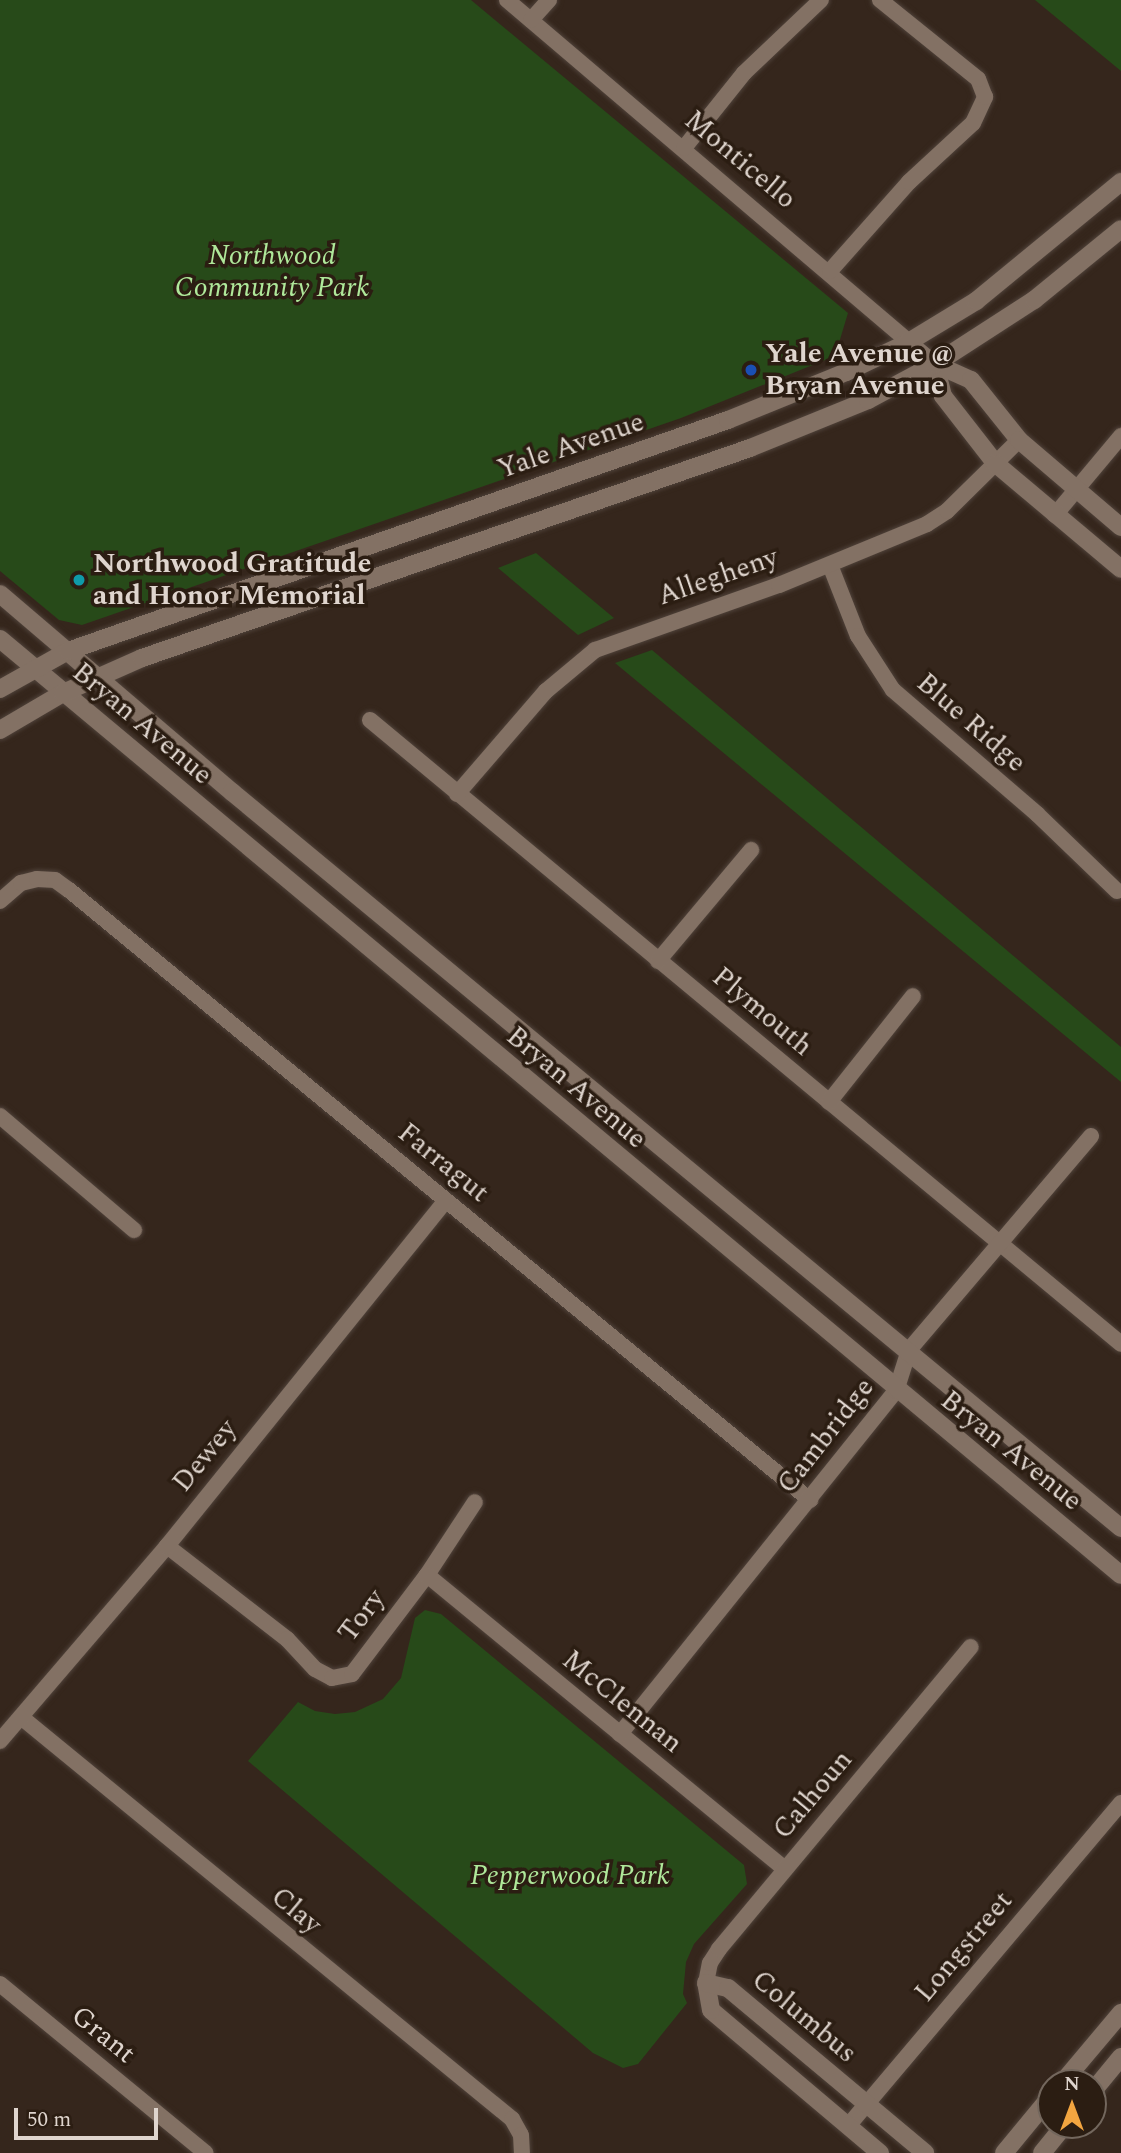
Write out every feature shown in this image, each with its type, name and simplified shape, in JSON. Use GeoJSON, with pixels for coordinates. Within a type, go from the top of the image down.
{"type":"FeatureCollection","features":[{"type":"Feature","properties":{"kind":"main road","name":"Yale Avenue"},"geometry":{"type":"LineString","coordinates":[[0,689],[68,651],[271,576],[727,420],[907,343],[1027,263],[1121,181]]}},
{"type":"Feature","properties":{"kind":"main road"},"geometry":{"type":"LineString","coordinates":[[0,730],[63,692],[97,676],[770,441],[868,400],[935,364],[1034,300],[1121,229]]}},
{"type":"Feature","properties":{"kind":"main road"},"geometry":{"type":"LineString","coordinates":[[935,364],[943,396],[996,464],[1121,569]]}},
{"type":"Feature","properties":{"kind":"main road","name":"Monticello"},"geometry":{"type":"LineString","coordinates":[[935,364],[971,380],[1019,440],[1121,527]]}},
{"type":"Feature","properties":{"kind":"main road","name":"Bryan Avenue"},"geometry":{"type":"LineString","coordinates":[[0,594],[243,801],[909,1349],[1121,1528]]}},
{"type":"Feature","properties":{"kind":"main road","name":"Bryan Avenue"},"geometry":{"type":"LineString","coordinates":[[0,639],[896,1391],[1121,1574]]}},
{"type":"Feature","properties":{"kind":"main road","name":"Columbus"},"geometry":{"type":"LineString","coordinates":[[880,2153],[712,2010],[706,1983],[728,1988],[925,2153]]}},
{"type":"Feature","properties":{"kind":"main road"},"geometry":{"type":"LineString","coordinates":[[1074,2069],[1121,2013]]}},
{"type":"Feature","properties":{"kind":"main road"},"geometry":{"type":"LineString","coordinates":[[1107,2074],[1121,2057]]}},
{"type":"Feature","properties":{"kind":"main road"},"geometry":{"type":"LineString","coordinates":[[1004,2153],[1037,2113]]}},
{"type":"Feature","properties":{"kind":"main road"},"geometry":{"type":"LineString","coordinates":[[1042,2153],[1054,2139]]}},
{"type":"Feature","properties":{"kind":"street","name":"Monticello"},"geometry":{"type":"LineString","coordinates":[[508,0],[830,271],[907,343],[935,364]]}},
{"type":"Feature","properties":{"kind":"street"},"geometry":{"type":"LineString","coordinates":[[531,20],[549,0]]}},
{"type":"Feature","properties":{"kind":"street"},"geometry":{"type":"LineString","coordinates":[[684,148],[744,73],[821,0]]}},
{"type":"Feature","properties":{"kind":"street"},"geometry":{"type":"LineString","coordinates":[[830,271],[909,182],[973,123],[985,97],[978,79],[880,0]]}},
{"type":"Feature","properties":{"kind":"street"},"geometry":{"type":"LineString","coordinates":[[1055,514],[1121,436]]}},
{"type":"Feature","properties":{"kind":"street","name":"Allegheny"},"geometry":{"type":"LineString","coordinates":[[457,794],[546,691],[595,650],[830,565],[927,524],[996,464],[1019,440]]}},
{"type":"Feature","properties":{"kind":"street","name":"Blue Ridge"},"geometry":{"type":"LineString","coordinates":[[830,565],[858,636],[893,690],[1037,814],[1117,891]]}},
{"type":"Feature","properties":{"kind":"street","name":"Plymouth"},"geometry":{"type":"LineString","coordinates":[[370,720],[1121,1344]]}},
{"type":"Feature","properties":{"kind":"street"},"geometry":{"type":"LineString","coordinates":[[658,961],[751,850]]}},
{"type":"Feature","properties":{"kind":"street","name":"Farragut"},"geometry":{"type":"LineString","coordinates":[[0,901],[21,883],[37,878],[55,880],[69,890],[810,1500]]}},
{"type":"Feature","properties":{"kind":"street"},"geometry":{"type":"LineString","coordinates":[[829,1102],[914,996]]}},
{"type":"Feature","properties":{"kind":"street"},"geometry":{"type":"LineString","coordinates":[[0,1116],[134,1230]]}},
{"type":"Feature","properties":{"kind":"street","name":"Cambridge"},"geometry":{"type":"LineString","coordinates":[[620,1734],[896,1391],[909,1349],[1091,1136]]}},
{"type":"Feature","properties":{"kind":"street","name":"Dewey"},"geometry":{"type":"LineString","coordinates":[[0,1741],[167,1546],[446,1200]]}},
{"type":"Feature","properties":{"kind":"street","name":"Tory"},"geometry":{"type":"LineString","coordinates":[[167,1546],[287,1639],[315,1669],[332,1678],[352,1674],[427,1575],[475,1502]]}},
{"type":"Feature","properties":{"kind":"street","name":"McClennan"},"geometry":{"type":"LineString","coordinates":[[427,1575],[785,1870]]}},
{"type":"Feature","properties":{"kind":"street","name":"Calhoun"},"geometry":{"type":"LineString","coordinates":[[706,1983],[710,1963],[719,1948],[971,1647]]}},
{"type":"Feature","properties":{"kind":"street","name":"Clay"},"geometry":{"type":"LineString","coordinates":[[21,1717],[512,2119],[521,2135],[522,2153]]}},
{"type":"Feature","properties":{"kind":"street","name":"Longstreet"},"geometry":{"type":"LineString","coordinates":[[848,2126],[1121,1803]]}},
{"type":"Feature","properties":{"kind":"street","name":"Grant"},"geometry":{"type":"LineString","coordinates":[[0,1984],[205,2153]]}},
{"type":"Feature","properties":{"kind":"green space","name":"Northwood Community Park"},"geometry":{"type":"Polygon","coordinates":[[[0,0],[471,0],[848,313],[835,356],[681,418],[82,625],[59,620],[0,571],[0,0]]]}},
{"type":"Feature","properties":{"kind":"green space"},"geometry":{"type":"Polygon","coordinates":[[[1035,0],[1121,0],[1121,71],[1035,0]]]}},
{"type":"Feature","properties":{"kind":"green space"},"geometry":{"type":"Polygon","coordinates":[[[536,553],[614,618],[578,635],[498,568],[536,553]]]}},
{"type":"Feature","properties":{"kind":"green space"},"geometry":{"type":"Polygon","coordinates":[[[652,650],[1121,1047],[1121,1082],[615,663],[652,650]]]}},
{"type":"Feature","properties":{"kind":"green space","name":"Pepperwood Park"},"geometry":{"type":"Polygon","coordinates":[[[425,1610],[441,1614],[744,1865],[747,1884],[694,1944],[686,1962],[683,1994],[687,2003],[638,2064],[623,2068],[593,2053],[248,1761],[298,1702],[315,1711],[335,1714],[355,1712],[383,1699],[401,1678],[415,1618],[425,1610]]]}},
{"type":"Feature","properties":{"kind":"place","name":"Yale Avenue @ Bryan Avenue"},"geometry":{"type":"Point","coordinates":[751,370]}},
{"type":"Feature","properties":{"kind":"place","name":"Northwood Gratitude and Honor Memorial"},"geometry":{"type":"Point","coordinates":[79,580]}}]}
